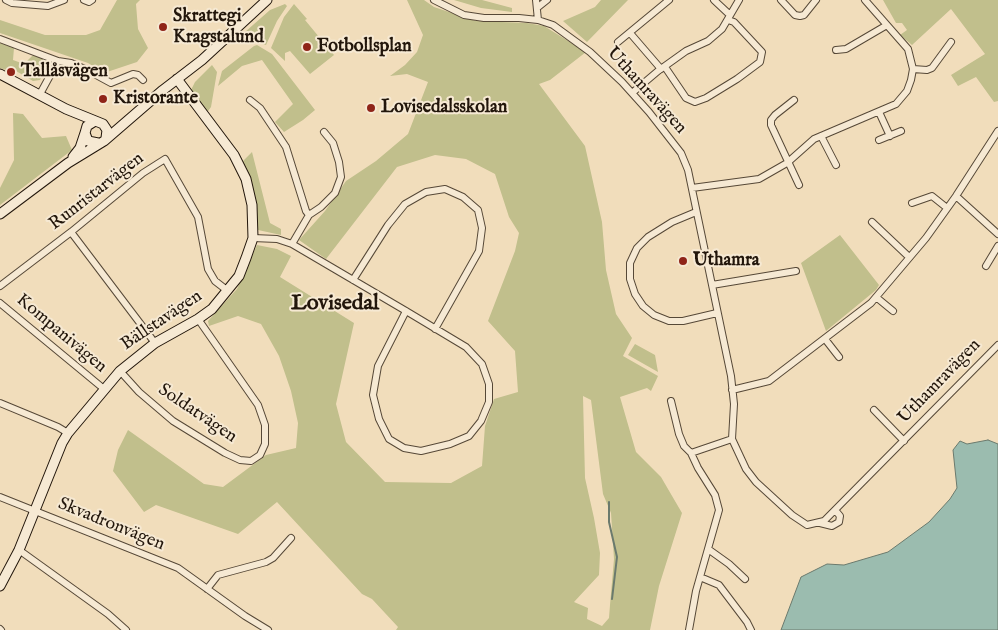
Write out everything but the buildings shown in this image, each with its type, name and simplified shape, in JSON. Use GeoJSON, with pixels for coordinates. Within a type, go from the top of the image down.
{"type":"FeatureCollection","features":[{"type":"Feature","properties":{"kind":"street"},"geometry":{"type":"LineString","coordinates":[[6,0],[12,3],[36,6],[48,6],[62,1]]}},
{"type":"Feature","properties":{"kind":"street"},"geometry":{"type":"LineString","coordinates":[[84,0],[89,2],[92,0]]}},
{"type":"Feature","properties":{"kind":"street"},"geometry":{"type":"LineString","coordinates":[[0,214],[106,138],[236,29],[267,0]]}},
{"type":"Feature","properties":{"kind":"street","name":"Uthamravägen"},"geometry":{"type":"LineString","coordinates":[[434,0],[464,15],[484,18],[538,20],[553,25],[590,52],[632,93],[681,153],[688,170],[692,188],[732,390],[734,404],[732,439],[746,469],[756,482],[792,515],[807,525],[824,521],[998,345]]}},
{"type":"Feature","properties":{"kind":"street"},"geometry":{"type":"LineString","coordinates":[[536,0],[538,20]]}},
{"type":"Feature","properties":{"kind":"street"},"geometry":{"type":"LineString","coordinates":[[537,8],[547,0]]}},
{"type":"Feature","properties":{"kind":"street"},"geometry":{"type":"LineString","coordinates":[[618,42],[669,0]]}},
{"type":"Feature","properties":{"kind":"street"},"geometry":{"type":"LineString","coordinates":[[630,33],[663,68],[686,98],[695,102],[706,98],[730,84],[760,62],[762,52],[714,0]]}},
{"type":"Feature","properties":{"kind":"street"},"geometry":{"type":"LineString","coordinates":[[632,93],[686,51],[708,41],[722,29],[739,0]]}},
{"type":"Feature","properties":{"kind":"street"},"geometry":{"type":"LineString","coordinates":[[781,0],[795,14],[800,16],[804,15],[816,0]]}},
{"type":"Feature","properties":{"kind":"street"},"geometry":{"type":"LineString","coordinates":[[692,188],[759,179],[787,163],[814,139],[896,104],[907,91],[911,80],[913,69],[908,49],[865,0]]}},
{"type":"Feature","properties":{"kind":"street"},"geometry":{"type":"LineString","coordinates":[[836,50],[846,49],[887,25]]}},
{"type":"Feature","properties":{"kind":"street"},"geometry":{"type":"LineString","coordinates":[[0,38],[58,61],[71,63],[111,83],[133,74],[143,80]]}},
{"type":"Feature","properties":{"kind":"street"},"geometry":{"type":"LineString","coordinates":[[913,69],[927,70],[932,68],[951,42]]}},
{"type":"Feature","properties":{"kind":"street"},"geometry":{"type":"LineString","coordinates":[[40,94],[58,61]]}},
{"type":"Feature","properties":{"kind":"street"},"geometry":{"type":"LineString","coordinates":[[0,74],[66,109],[99,122],[107,130],[106,138]]}},
{"type":"Feature","properties":{"kind":"street","name":"Bällstavägen"},"geometry":{"type":"LineString","coordinates":[[0,586],[19,550],[62,443],[68,433],[120,371],[154,343],[198,319],[212,309],[240,276],[253,238],[252,206],[246,179],[234,155],[177,79]]}},
{"type":"Feature","properties":{"kind":"street"},"geometry":{"type":"LineString","coordinates":[[250,100],[260,108],[286,147],[308,215]]}},
{"type":"Feature","properties":{"kind":"street"},"geometry":{"type":"LineString","coordinates":[[794,100],[775,115],[771,120],[771,125],[787,163],[800,185]]}},
{"type":"Feature","properties":{"kind":"street"},"geometry":{"type":"LineString","coordinates":[[66,109],[82,124],[88,140],[98,143]]}},
{"type":"Feature","properties":{"kind":"street"},"geometry":{"type":"LineString","coordinates":[[879,112],[890,136]]}},
{"type":"Feature","properties":{"kind":"street"},"geometry":{"type":"LineString","coordinates":[[68,164],[80,148],[85,131],[90,123],[131,117]]}},
{"type":"Feature","properties":{"kind":"street"},"geometry":{"type":"LineString","coordinates":[[879,140],[901,131]]}},
{"type":"Feature","properties":{"kind":"street"},"geometry":{"type":"LineString","coordinates":[[732,390],[769,381],[871,303],[948,208],[998,131]]}},
{"type":"Feature","properties":{"kind":"street"},"geometry":{"type":"LineString","coordinates":[[292,244],[308,215],[321,207],[335,193],[341,177],[333,143],[324,132]]}},
{"type":"Feature","properties":{"kind":"street"},"geometry":{"type":"LineString","coordinates":[[821,136],[836,166]]}},
{"type":"Feature","properties":{"kind":"street","name":"Runristarvägen"},"geometry":{"type":"LineString","coordinates":[[0,286],[71,232],[143,173],[165,159],[198,218],[208,269],[215,281],[228,291]]}},
{"type":"Feature","properties":{"kind":"street"},"geometry":{"type":"LineString","coordinates":[[353,280],[388,225],[405,204],[426,192],[445,189],[463,197],[478,210],[482,228],[480,251],[436,329]]}},
{"type":"Feature","properties":{"kind":"street"},"geometry":{"type":"LineString","coordinates":[[912,202],[932,196],[948,208]]}},
{"type":"Feature","properties":{"kind":"street"},"geometry":{"type":"LineString","coordinates":[[956,196],[998,234]]}},
{"type":"Feature","properties":{"kind":"street"},"geometry":{"type":"LineString","coordinates":[[696,212],[672,222],[648,237],[637,248],[630,263],[630,279],[635,294],[644,306],[654,315],[668,321],[683,321],[718,313]]}},
{"type":"Feature","properties":{"kind":"street"},"geometry":{"type":"LineString","coordinates":[[872,222],[909,257]]}},
{"type":"Feature","properties":{"kind":"street"},"geometry":{"type":"LineString","coordinates":[[71,232],[154,343]]}},
{"type":"Feature","properties":{"kind":"street"},"geometry":{"type":"LineString","coordinates":[[253,238],[278,239],[292,244],[406,311],[466,347],[482,364],[489,384],[489,402],[481,421],[468,436],[450,444],[421,451],[404,448],[389,439],[379,419],[374,394],[378,366],[406,311]]}},
{"type":"Feature","properties":{"kind":"street"},"geometry":{"type":"LineString","coordinates":[[986,266],[998,246]]}},
{"type":"Feature","properties":{"kind":"street"},"geometry":{"type":"LineString","coordinates":[[712,286],[796,272]]}},
{"type":"Feature","properties":{"kind":"street"},"geometry":{"type":"LineString","coordinates":[[876,297],[893,311]]}},
{"type":"Feature","properties":{"kind":"street","name":"Kompanivägen"},"geometry":{"type":"LineString","coordinates":[[0,303],[104,389]]}},
{"type":"Feature","properties":{"kind":"street","name":"Soldatvägen"},"geometry":{"type":"LineString","coordinates":[[120,371],[139,392],[173,421],[225,453],[240,460],[250,461],[260,455],[265,444],[265,425],[258,405],[198,319]]}},
{"type":"Feature","properties":{"kind":"street"},"geometry":{"type":"LineString","coordinates":[[825,339],[838,356]]}},
{"type":"Feature","properties":{"kind":"street"},"geometry":{"type":"LineString","coordinates":[[671,401],[684,446],[691,454],[715,495],[719,510],[700,577],[689,629]]}},
{"type":"Feature","properties":{"kind":"street"},"geometry":{"type":"LineString","coordinates":[[0,403],[68,433]]}},
{"type":"Feature","properties":{"kind":"street","name":"Uthamravägen"},"geometry":{"type":"LineString","coordinates":[[874,410],[904,441]]}},
{"type":"Feature","properties":{"kind":"street"},"geometry":{"type":"LineString","coordinates":[[691,454],[732,439]]}},
{"type":"Feature","properties":{"kind":"street","name":"Skvadronvägen"},"geometry":{"type":"LineString","coordinates":[[0,496],[178,568],[268,630]]}},
{"type":"Feature","properties":{"kind":"street","name":"Uthamravägen"},"geometry":{"type":"LineString","coordinates":[[818,523],[832,526],[838,522],[840,516],[835,510]]}},
{"type":"Feature","properties":{"kind":"street"},"geometry":{"type":"LineString","coordinates":[[207,589],[218,575],[266,562],[274,558],[291,538]]}},
{"type":"Feature","properties":{"kind":"street"},"geometry":{"type":"LineString","coordinates":[[708,549],[729,564],[745,579]]}},
{"type":"Feature","properties":{"kind":"street"},"geometry":{"type":"LineString","coordinates":[[19,550],[108,614],[126,630]]}},
{"type":"Feature","properties":{"kind":"street"},"geometry":{"type":"LineString","coordinates":[[700,577],[719,585],[748,622],[751,630]]}},
{"type":"Feature","properties":{"kind":"shaded area"},"geometry":{"type":"Polygon","coordinates":[[[117,0],[140,0],[136,4],[138,29],[148,48],[137,62],[104,73],[88,63],[0,33],[0,20],[45,35],[86,35],[100,30],[117,0]]]}},
{"type":"Feature","properties":{"kind":"shaded area"},"geometry":{"type":"Polygon","coordinates":[[[407,0],[424,0],[434,7],[476,21],[527,23],[544,26],[586,52],[550,80],[539,84],[585,146],[602,222],[606,270],[616,314],[632,338],[623,356],[658,376],[651,391],[647,388],[620,397],[636,452],[661,477],[682,513],[659,586],[650,630],[396,630],[398,627],[372,599],[362,594],[277,502],[238,534],[156,505],[144,512],[113,471],[118,450],[128,430],[204,484],[223,487],[266,455],[296,448],[298,423],[291,391],[279,356],[261,324],[238,316],[209,326],[208,321],[237,289],[257,245],[277,249],[291,256],[280,277],[354,323],[336,404],[346,442],[385,482],[451,483],[482,466],[485,426],[494,399],[518,392],[515,351],[488,321],[515,251],[519,233],[509,217],[495,174],[466,159],[435,155],[397,167],[326,259],[299,240],[325,211],[346,181],[376,161],[408,134],[428,82],[407,74],[390,76],[405,65],[417,52],[423,35],[407,0]],[[583,396],[585,478],[600,553],[599,575],[574,602],[588,608],[587,619],[602,626],[609,618],[614,559],[611,513],[603,494],[591,400],[583,396]]]}},
{"type":"Feature","properties":{"kind":"shaded area"},"geometry":{"type":"Polygon","coordinates":[[[454,0],[482,0],[512,8],[512,12],[481,8],[454,0]]]}},
{"type":"Feature","properties":{"kind":"shaded area"},"geometry":{"type":"Polygon","coordinates":[[[601,0],[628,0],[587,42],[563,21],[595,7],[601,0]]]}},
{"type":"Feature","properties":{"kind":"shaded area"},"geometry":{"type":"Polygon","coordinates":[[[883,0],[998,0],[998,101],[994,102],[976,77],[958,86],[951,75],[985,54],[951,9],[912,45],[900,35],[907,30],[902,23],[896,23],[883,0]]]}},
{"type":"Feature","properties":{"kind":"shaded area"},"geometry":{"type":"Polygon","coordinates":[[[285,4],[287,6],[277,21],[266,45],[252,40],[245,32],[270,10],[285,4]]]}},
{"type":"Feature","properties":{"kind":"shaded area","name":"Fotbollsplan"},"geometry":{"type":"Polygon","coordinates":[[[294,4],[334,55],[310,74],[290,51],[285,53],[285,61],[271,48],[284,17],[294,4]]]}},
{"type":"Feature","properties":{"kind":"shaded area"},"geometry":{"type":"Polygon","coordinates":[[[0,43],[14,48],[13,60],[24,64],[34,54],[47,62],[47,67],[40,80],[33,81],[11,68],[9,71],[0,68],[0,43]]]}},
{"type":"Feature","properties":{"kind":"shaded area"},"geometry":{"type":"Polygon","coordinates":[[[257,45],[272,54],[315,110],[284,132],[275,122],[293,104],[262,60],[242,66],[218,86],[222,71],[257,45]]]}},
{"type":"Feature","properties":{"kind":"shaded area"},"geometry":{"type":"Polygon","coordinates":[[[212,65],[217,72],[211,107],[206,114],[190,92],[195,82],[212,65]]]}},
{"type":"Feature","properties":{"kind":"shaded area"},"geometry":{"type":"Polygon","coordinates":[[[13,113],[23,114],[42,138],[66,136],[72,150],[0,205],[0,188],[14,160],[13,113]]]}},
{"type":"Feature","properties":{"kind":"shaded area"},"geometry":{"type":"Polygon","coordinates":[[[252,152],[270,223],[281,229],[281,235],[258,230],[251,179],[242,162],[252,152]]]}},
{"type":"Feature","properties":{"kind":"shaded area"},"geometry":{"type":"Polygon","coordinates":[[[840,235],[879,285],[876,290],[826,331],[801,263],[840,235]]]}},
{"type":"Feature","properties":{"kind":"shaded area"},"geometry":{"type":"Polygon","coordinates":[[[635,344],[655,355],[658,372],[628,355],[635,344]]]}},
{"type":"Feature","properties":{"kind":"shaded area"},"geometry":{"type":"Polygon","coordinates":[[[988,440],[998,444],[998,630],[781,630],[801,577],[827,564],[844,565],[888,552],[929,522],[950,499],[957,488],[953,450],[960,441],[967,444],[988,440]]]}},
{"type":"Feature","properties":{"kind":"waterway"},"geometry":{"type":"LineString","coordinates":[[609,502],[609,522],[617,557],[612,599]]}},
{"type":"Feature","properties":{"kind":"place","name":"Skrattegi Kragstalund"},"geometry":{"type":"Point","coordinates":[163,27]}},
{"type":"Feature","properties":{"kind":"place","name":"Fotbollsplan"},"geometry":{"type":"Point","coordinates":[307,47]}},
{"type":"Feature","properties":{"kind":"place","name":"Tallåsvägen"},"geometry":{"type":"Point","coordinates":[11,72]}},
{"type":"Feature","properties":{"kind":"place","name":"Kristorante"},"geometry":{"type":"Point","coordinates":[103,99]}},
{"type":"Feature","properties":{"kind":"place","name":"Lovisedalsskolan"},"geometry":{"type":"Point","coordinates":[371,108]}},
{"type":"Feature","properties":{"kind":"place","name":"Uthamra"},"geometry":{"type":"Point","coordinates":[683,261]}},
{"type":"Feature","properties":{"kind":"district","name":"Lovisedal"},"geometry":{"type":"Point","coordinates":[335,304]}}]}
